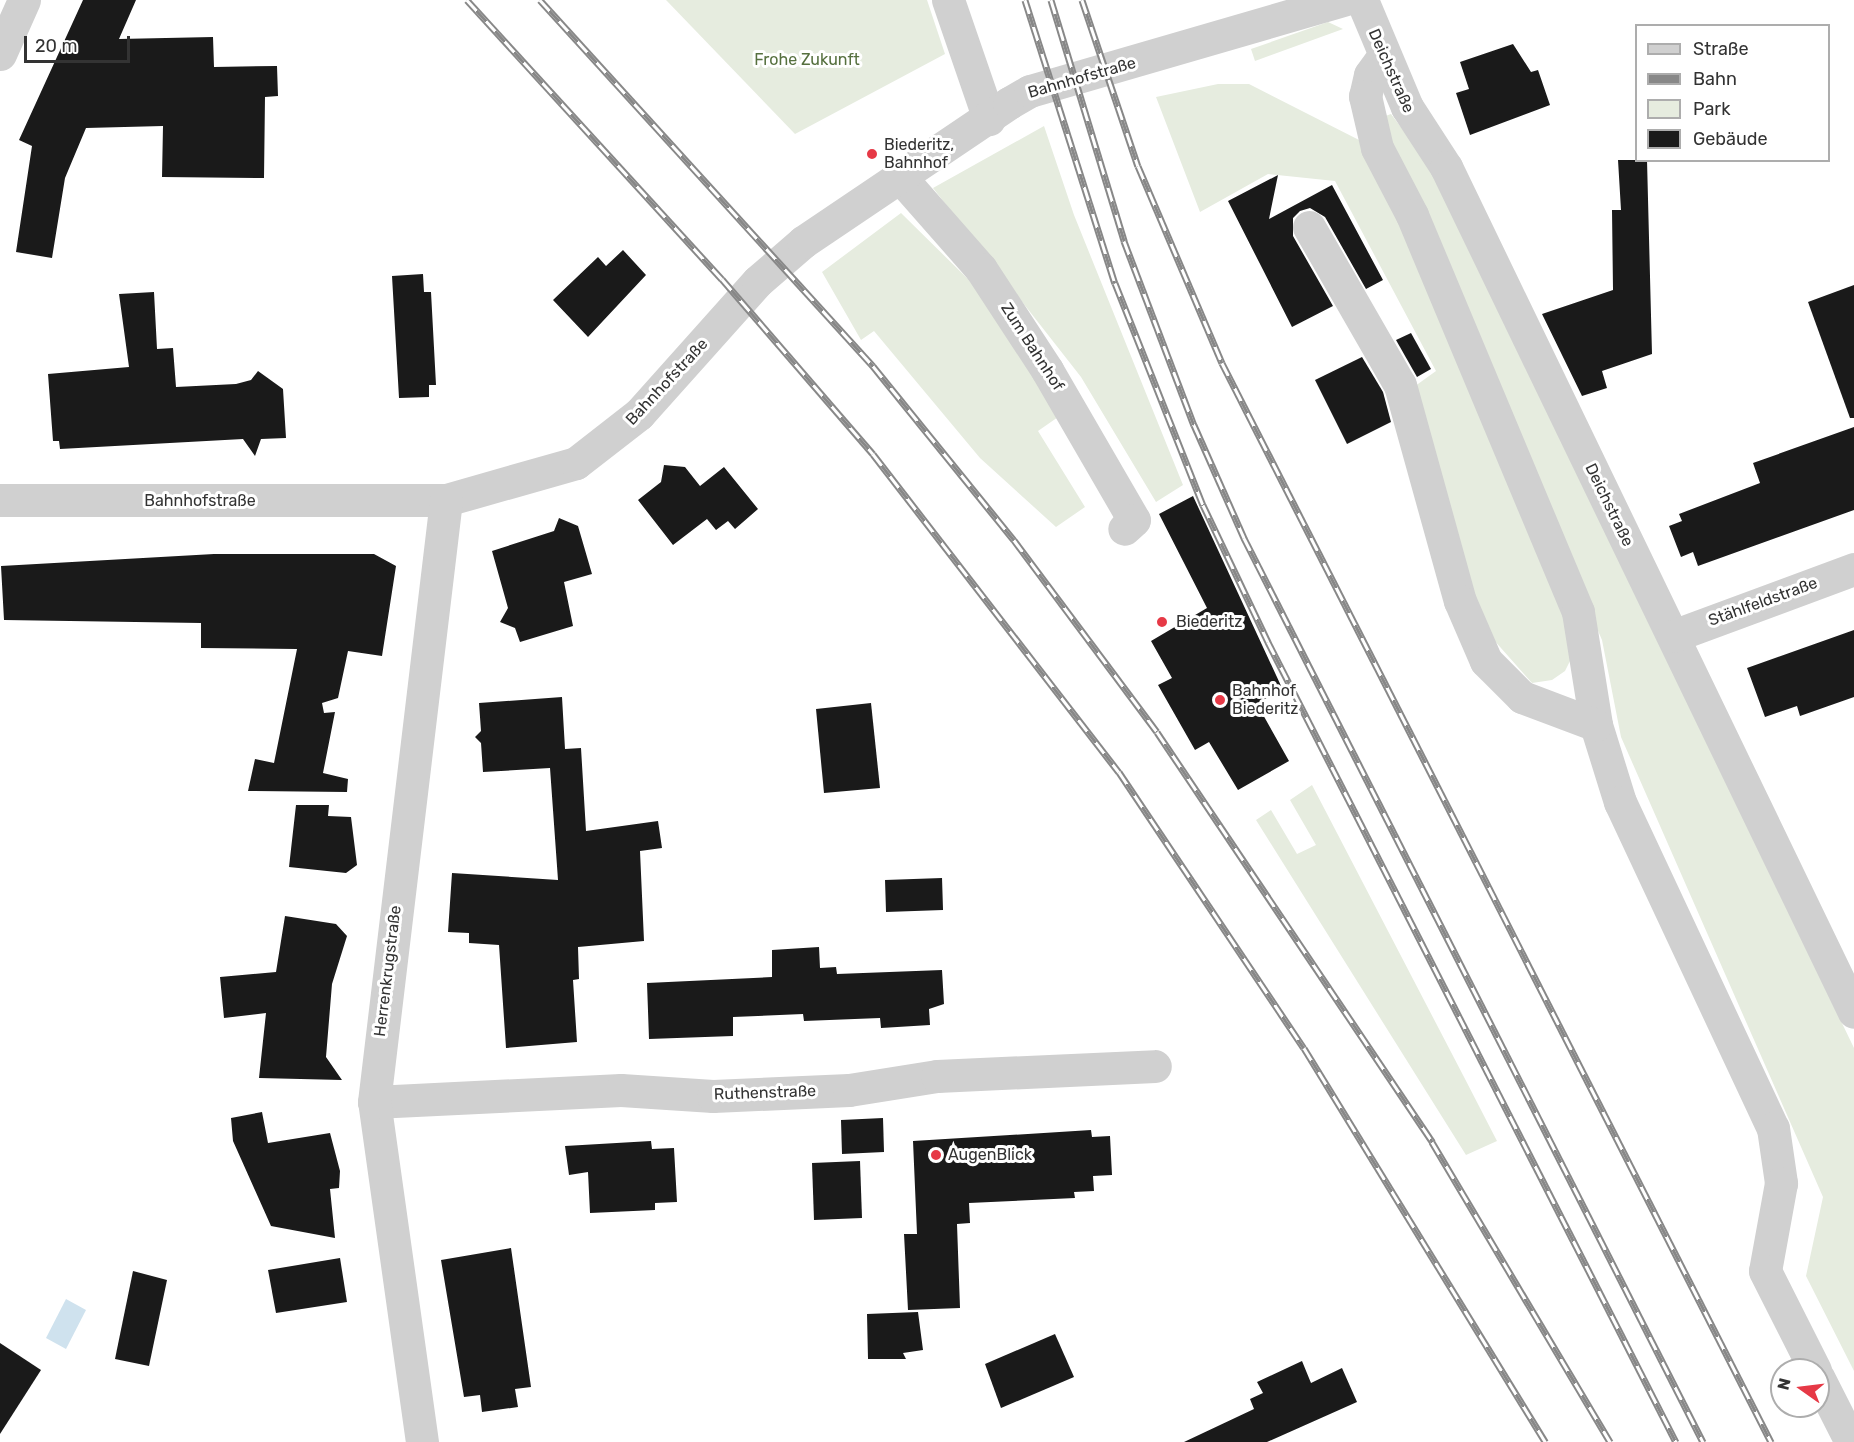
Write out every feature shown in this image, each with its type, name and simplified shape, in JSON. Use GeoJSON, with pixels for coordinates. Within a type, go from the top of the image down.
{"type":"FeatureCollection","features":[{"type":"Feature","properties":{"kind":"street"},"geometry":{"type":"LineString","coordinates":[[0,54],[24,0]]}},
{"type":"Feature","properties":{"kind":"street"},"geometry":{"type":"LineString","coordinates":[[948,0],[989,119]]}},
{"type":"Feature","properties":{"kind":"street","name":"Bahnhofstraße"},"geometry":{"type":"LineString","coordinates":[[0,500],[446,500],[591,456],[639,414],[758,281],[803,242],[1030,91],[1258,28],[1344,0]]}},
{"type":"Feature","properties":{"kind":"street","name":"Deichstraße"},"geometry":{"type":"LineString","coordinates":[[1362,0],[1383,57],[1416,125],[1446,168],[1854,1012]]}},
{"type":"Feature","properties":{"kind":"street"},"geometry":{"type":"LineString","coordinates":[[1383,57],[1370,75],[1365,96],[1377,148],[1420,234],[1578,612],[1596,725],[1620,802],[1773,1128],[1781,1183],[1765,1271],[1809,1358]]}},
{"type":"Feature","properties":{"kind":"street","name":"Zum Bahnhof"},"geometry":{"type":"LineString","coordinates":[[900,178],[981,269],[1080,435],[1134,520],[1124,529]]}},
{"type":"Feature","properties":{"kind":"street"},"geometry":{"type":"LineString","coordinates":[[1309,227],[1400,385],[1457,592],[1486,661],[1522,697],[1596,725]]}},
{"type":"Feature","properties":{"kind":"street","name":"Herrenkrugstraße"},"geometry":{"type":"LineString","coordinates":[[422,1442],[374,1102],[446,500]]}},
{"type":"Feature","properties":{"kind":"street","name":"Stählfeldstraße"},"geometry":{"type":"LineString","coordinates":[[1673,636],[1854,569]]}},
{"type":"Feature","properties":{"kind":"street","name":"Ruthenstraße"},"geometry":{"type":"LineString","coordinates":[[374,1102],[621,1090],[713,1096],[827,1091],[937,1076],[1155,1066]]}},
{"type":"Feature","properties":{"kind":"street"},"geometry":{"type":"LineString","coordinates":[[1830,1401],[1851,1442]]}},
{"type":"Feature","properties":{"kind":"green space","name":"Frohe Zukunft"},"geometry":{"type":"Polygon","coordinates":[[[666,0],[927,0],[945,54],[795,134],[666,0]]]}},
{"type":"Feature","properties":{"kind":"green space"},"geometry":{"type":"Polygon","coordinates":[[[1328,22],[1343,29],[1255,61],[1251,49],[1328,22]]]}},
{"type":"Feature","properties":{"kind":"green space"},"geometry":{"type":"Polygon","coordinates":[[[1218,84],[1249,84],[1363,142],[1558,576],[1573,655],[1565,671],[1552,680],[1532,683],[1485,630],[1411,389],[1436,371],[1335,181],[1268,174],[1200,212],[1156,97],[1218,84]]]}},
{"type":"Feature","properties":{"kind":"green space"},"geometry":{"type":"Polygon","coordinates":[[[1391,114],[1425,159],[1854,1048],[1854,1371],[1806,1276],[1823,1197],[1621,737],[1602,640],[1377,119],[1391,114]]]}},
{"type":"Feature","properties":{"kind":"green space"},"geometry":{"type":"Polygon","coordinates":[[[1044,126],[1074,215],[1183,485],[1156,502],[1081,377],[933,188],[1044,126]]]}},
{"type":"Feature","properties":{"kind":"green space"},"geometry":{"type":"Polygon","coordinates":[[[901,213],[972,283],[1061,415],[1038,431],[1085,507],[1056,527],[980,458],[874,331],[861,340],[822,272],[901,213]]]}},
{"type":"Feature","properties":{"kind":"green space"},"geometry":{"type":"Polygon","coordinates":[[[1312,785],[1497,1141],[1466,1155],[1256,820],[1271,810],[1297,854],[1316,845],[1290,800],[1312,785]]]}},
{"type":"Feature","properties":{"kind":"water"},"geometry":{"type":"Polygon","coordinates":[[[66,1299],[86,1310],[66,1349],[46,1338],[66,1299]]]}},
{"type":"Feature","properties":{"kind":"building"},"geometry":{"type":"Polygon","coordinates":[[[83,0],[136,0],[119,39],[213,37],[214,67],[277,66],[278,96],[265,97],[264,178],[162,177],[163,126],[86,128],[65,178],[52,258],[16,252],[32,146],[19,140],[83,0]]]}},
{"type":"Feature","properties":{"kind":"building"},"geometry":{"type":"Polygon","coordinates":[[[1513,44],[1531,72],[1538,70],[1550,105],[1470,135],[1456,93],[1469,89],[1460,62],[1513,44]]]}},
{"type":"Feature","properties":{"kind":"building"},"geometry":{"type":"Polygon","coordinates":[[[1618,160],[1647,162],[1652,354],[1602,371],[1607,388],[1582,396],[1542,314],[1613,290],[1612,210],[1621,210],[1618,160]]]}},
{"type":"Feature","properties":{"kind":"building"},"geometry":{"type":"Polygon","coordinates":[[[1278,175],[1269,219],[1332,185],[1383,280],[1366,289],[1325,217],[1310,208],[1300,211],[1293,218],[1293,236],[1333,306],[1292,327],[1228,201],[1278,175]]]}},
{"type":"Feature","properties":{"kind":"building"},"geometry":{"type":"Polygon","coordinates":[[[623,250],[646,275],[588,337],[553,300],[598,257],[606,266],[623,250]]]}},
{"type":"Feature","properties":{"kind":"building"},"geometry":{"type":"Polygon","coordinates":[[[423,274],[424,292],[431,292],[436,385],[429,385],[429,397],[399,398],[392,276],[423,274]]]}},
{"type":"Feature","properties":{"kind":"building"},"geometry":{"type":"Polygon","coordinates":[[[1854,285],[1854,418],[1850,418],[1808,302],[1854,285]]]}},
{"type":"Feature","properties":{"kind":"building"},"geometry":{"type":"Polygon","coordinates":[[[154,292],[157,349],[173,348],[176,387],[236,384],[251,380],[258,371],[283,389],[286,438],[261,439],[255,456],[243,439],[60,449],[59,441],[53,441],[48,374],[129,367],[119,294],[154,292]]]}},
{"type":"Feature","properties":{"kind":"building"},"geometry":{"type":"Polygon","coordinates":[[[1411,333],[1431,369],[1417,377],[1396,340],[1411,333]]]}},
{"type":"Feature","properties":{"kind":"building"},"geometry":{"type":"Polygon","coordinates":[[[1362,357],[1383,392],[1391,422],[1347,444],[1315,380],[1362,357]]]}},
{"type":"Feature","properties":{"kind":"building"},"geometry":{"type":"Polygon","coordinates":[[[1854,427],[1854,510],[1698,566],[1693,552],[1681,557],[1669,526],[1682,521],[1679,514],[1760,483],[1753,463],[1854,427]]]}},
{"type":"Feature","properties":{"kind":"building"},"geometry":{"type":"Polygon","coordinates":[[[664,465],[685,467],[700,486],[724,467],[758,509],[735,529],[728,521],[716,530],[707,519],[673,545],[638,500],[661,482],[664,465]]]}},
{"type":"Feature","properties":{"kind":"building"},"geometry":{"type":"Polygon","coordinates":[[[1193,496],[1282,688],[1257,704],[1289,761],[1238,790],[1209,742],[1195,750],[1158,685],[1172,678],[1151,641],[1207,608],[1159,514],[1193,496]]]}},
{"type":"Feature","properties":{"kind":"building"},"geometry":{"type":"Polygon","coordinates":[[[559,518],[578,526],[592,574],[564,582],[573,626],[520,642],[515,628],[500,622],[508,608],[492,551],[554,531],[559,518]]]}},
{"type":"Feature","properties":{"kind":"building"},"geometry":{"type":"Polygon","coordinates":[[[214,554],[374,554],[396,566],[382,656],[348,651],[338,698],[322,703],[324,713],[335,712],[323,773],[348,779],[347,792],[248,791],[255,759],[274,763],[297,649],[201,648],[201,623],[4,620],[1,566],[214,554]]]}},
{"type":"Feature","properties":{"kind":"building"},"geometry":{"type":"Polygon","coordinates":[[[1854,630],[1854,697],[1800,716],[1797,706],[1765,717],[1747,668],[1854,630]]]}},
{"type":"Feature","properties":{"kind":"building"},"geometry":{"type":"Polygon","coordinates":[[[562,697],[565,749],[581,748],[586,831],[658,821],[662,848],[640,851],[644,941],[578,947],[579,979],[573,980],[577,1042],[506,1048],[499,945],[469,943],[469,933],[448,932],[452,873],[558,880],[550,768],[483,772],[481,743],[475,737],[481,731],[479,703],[562,697]]]}},
{"type":"Feature","properties":{"kind":"building"},"geometry":{"type":"Polygon","coordinates":[[[871,703],[880,788],[824,793],[816,709],[871,703]]]}},
{"type":"Feature","properties":{"kind":"building"},"geometry":{"type":"Polygon","coordinates":[[[296,805],[329,805],[328,816],[351,817],[357,865],[346,873],[289,867],[296,805]]]}},
{"type":"Feature","properties":{"kind":"building"},"geometry":{"type":"Polygon","coordinates":[[[942,878],[943,910],[886,912],[885,880],[942,878]]]}},
{"type":"Feature","properties":{"kind":"building"},"geometry":{"type":"Polygon","coordinates":[[[285,916],[336,924],[347,936],[332,984],[326,1057],[342,1080],[259,1078],[266,1013],[224,1018],[220,977],[276,972],[285,916]]]}},
{"type":"Feature","properties":{"kind":"building"},"geometry":{"type":"Polygon","coordinates":[[[819,947],[820,968],[836,967],[837,974],[942,970],[944,1004],[929,1009],[930,1025],[881,1028],[880,1018],[804,1021],[803,1014],[733,1017],[733,1036],[649,1039],[647,983],[772,977],[772,950],[819,947]]]}},
{"type":"Feature","properties":{"kind":"building"},"geometry":{"type":"Polygon","coordinates":[[[262,1112],[268,1143],[330,1133],[340,1171],[339,1188],[330,1189],[335,1238],[271,1226],[233,1141],[231,1118],[262,1112]]]}},
{"type":"Feature","properties":{"kind":"building"},"geometry":{"type":"Polygon","coordinates":[[[883,1118],[884,1152],[842,1154],[841,1120],[883,1118]]]}},
{"type":"Feature","properties":{"kind":"building"},"geometry":{"type":"Polygon","coordinates":[[[1091,1130],[1092,1137],[1110,1136],[1112,1175],[1093,1176],[1094,1191],[1074,1192],[1075,1198],[969,1203],[970,1223],[957,1224],[960,1308],[908,1310],[904,1234],[917,1234],[913,1141],[1091,1130]]]}},
{"type":"Feature","properties":{"kind":"building"},"geometry":{"type":"Polygon","coordinates":[[[651,1141],[652,1149],[674,1148],[677,1202],[655,1203],[655,1210],[590,1213],[588,1172],[569,1175],[565,1146],[651,1141]]]}},
{"type":"Feature","properties":{"kind":"building"},"geometry":{"type":"Polygon","coordinates":[[[860,1161],[862,1218],[814,1220],[812,1163],[860,1161]]]}},
{"type":"Feature","properties":{"kind":"building"},"geometry":{"type":"Polygon","coordinates":[[[511,1248],[531,1387],[515,1389],[518,1407],[482,1412],[480,1395],[464,1397],[441,1260],[511,1248]]]}},
{"type":"Feature","properties":{"kind":"building"},"geometry":{"type":"Polygon","coordinates":[[[340,1258],[347,1302],[276,1313],[268,1270],[340,1258]]]}},
{"type":"Feature","properties":{"kind":"building"},"geometry":{"type":"Polygon","coordinates":[[[133,1271],[167,1280],[149,1366],[115,1359],[133,1271]]]}},
{"type":"Feature","properties":{"kind":"building"},"geometry":{"type":"Polygon","coordinates":[[[918,1312],[923,1350],[903,1353],[906,1359],[868,1359],[867,1314],[918,1312]]]}},
{"type":"Feature","properties":{"kind":"building"},"geometry":{"type":"Polygon","coordinates":[[[1055,1334],[1074,1377],[1001,1408],[985,1364],[1055,1334]]]}},
{"type":"Feature","properties":{"kind":"building"},"geometry":{"type":"Polygon","coordinates":[[[0,1343],[41,1370],[0,1434],[0,1343]]]}},
{"type":"Feature","properties":{"kind":"building"},"geometry":{"type":"Polygon","coordinates":[[[1302,1361],[1311,1383],[1342,1368],[1357,1402],[1267,1442],[1184,1442],[1254,1409],[1250,1399],[1263,1393],[1257,1382],[1302,1361]]]}},
{"type":"Feature","properties":{"kind":"railway"},"geometry":{"type":"LineString","coordinates":[[467,0],[722,279],[873,454],[1119,772],[1304,1048],[1545,1442]]}},
{"type":"Feature","properties":{"kind":"railway"},"geometry":{"type":"LineString","coordinates":[[540,0],[873,366],[1014,540],[1157,732],[1432,1142],[1610,1442]]}},
{"type":"Feature","properties":{"kind":"railway"},"geometry":{"type":"LineString","coordinates":[[1025,0],[1115,283],[1203,505],[1268,642],[1676,1442]]}},
{"type":"Feature","properties":{"kind":"railway"},"geometry":{"type":"LineString","coordinates":[[1051,0],[1124,241],[1194,425],[1244,538],[1703,1442]]}},
{"type":"Feature","properties":{"kind":"railway"},"geometry":{"type":"LineString","coordinates":[[1082,0],[1138,166],[1222,363],[1771,1442]]}},
{"type":"Feature","properties":{"kind":"place","name":"Biederitz, Bahnhof"},"geometry":{"type":"Point","coordinates":[872,154]}},
{"type":"Feature","properties":{"kind":"place","name":"Biederitz"},"geometry":{"type":"Point","coordinates":[1162,622]}},
{"type":"Feature","properties":{"kind":"place","name":"Bahnhof Biederitz"},"geometry":{"type":"Point","coordinates":[1220,700]}},
{"type":"Feature","properties":{"kind":"place","name":"AugenBlick"},"geometry":{"type":"Point","coordinates":[936,1155]}}]}
